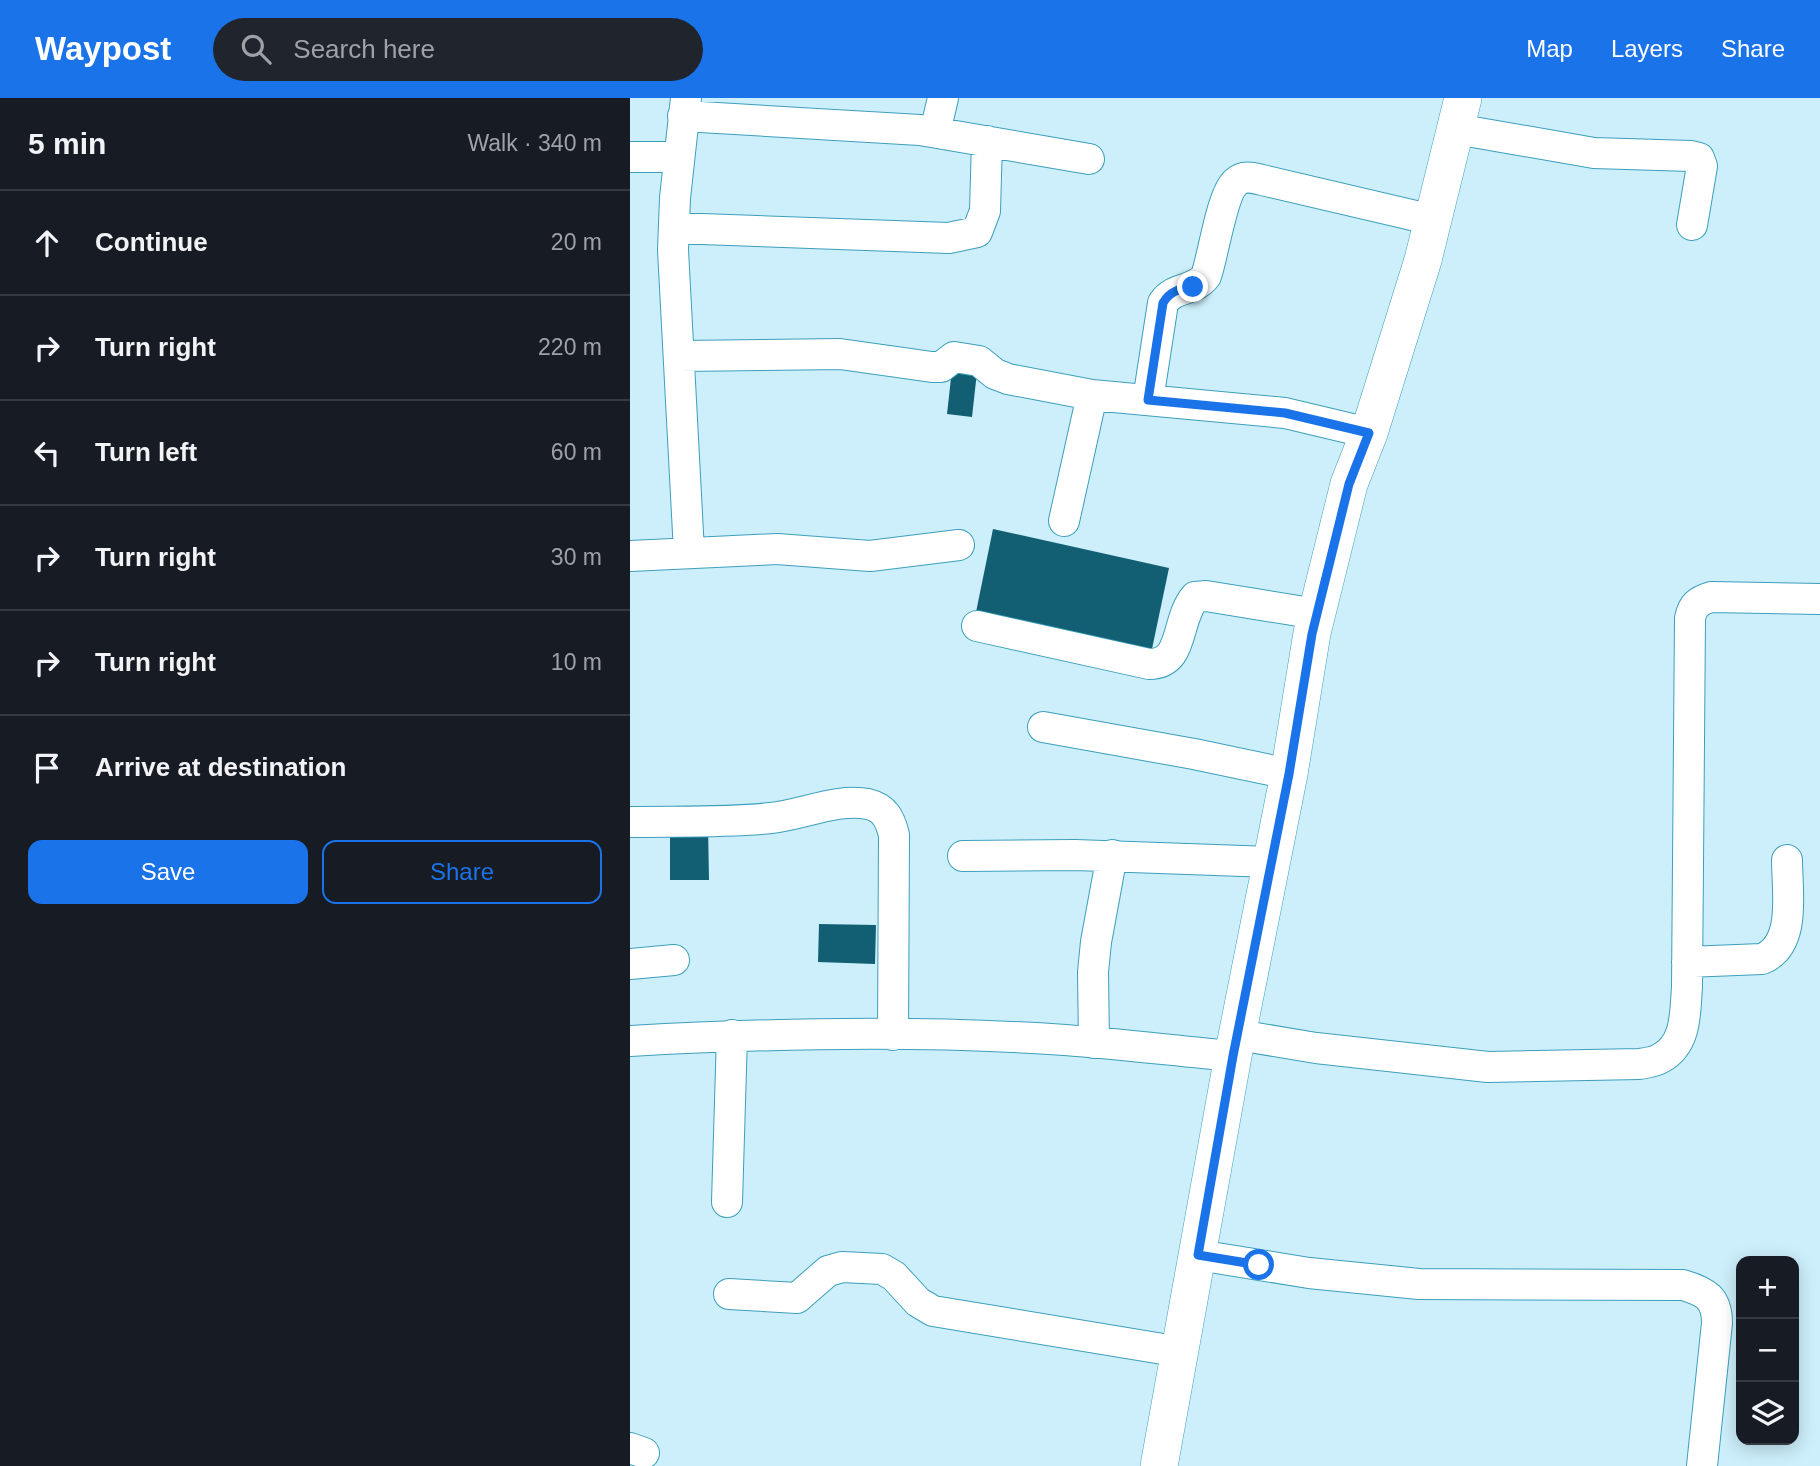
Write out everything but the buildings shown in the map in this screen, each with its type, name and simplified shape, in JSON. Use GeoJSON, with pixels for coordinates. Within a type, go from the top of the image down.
{"type":"FeatureCollection","features":[{"type":"Feature","properties":{"kind":"main road"},"geometry":{"type":"LineString","coordinates":[[1159,1466],[1317,614],[1349,484],[1369,433],[1412,296],[1460,113]]}},
{"type":"Feature","properties":{"kind":"street"},"geometry":{"type":"LineString","coordinates":[[935,132],[943,98]]}},
{"type":"Feature","properties":{"kind":"street"},"geometry":{"type":"LineString","coordinates":[[689,552],[674,228],[685,107],[780,110],[935,132],[1088,159]]}},
{"type":"Feature","properties":{"kind":"street"},"geometry":{"type":"LineString","coordinates":[[1460,113],[1594,153],[1699,158],[1702,166],[1692,225]]}},
{"type":"Feature","properties":{"kind":"street"},"geometry":{"type":"LineString","coordinates":[[674,228],[948,238],[966,236],[977,232],[985,211],[987,141]]}},
{"type":"Feature","properties":{"kind":"street"},"geometry":{"type":"LineString","coordinates":[[630,157],[679,157]]}},
{"type":"Feature","properties":{"kind":"street"},"geometry":{"type":"LineString","coordinates":[[1148,400],[1163,303],[1168,295],[1178,289],[1200,284],[1206,276],[1224,205],[1234,183],[1245,177],[1262,180],[1433,220]]}},
{"type":"Feature","properties":{"kind":"street"},"geometry":{"type":"LineString","coordinates":[[679,356],[840,354],[932,367],[941,367],[954,357],[979,361],[995,374],[1008,379],[1091,396],[1285,413],[1369,433]]}},
{"type":"Feature","properties":{"kind":"street"},"geometry":{"type":"LineString","coordinates":[[1063,521],[1091,396]]}},
{"type":"Feature","properties":{"kind":"street"},"geometry":{"type":"LineString","coordinates":[[630,556],[745,549],[800,549],[870,556],[959,545]]}},
{"type":"Feature","properties":{"kind":"street"},"geometry":{"type":"LineString","coordinates":[[977,626],[1149,664],[1161,664],[1172,656],[1187,607],[1195,597],[1206,596],[1317,614]]}},
{"type":"Feature","properties":{"kind":"street"},"geometry":{"type":"LineString","coordinates":[[630,1041],[732,1035],[971,1036],[1094,1043],[1316,1048],[1489,1066],[1639,1064],[1661,1059],[1675,1047],[1682,1033],[1687,987],[1688,688],[1692,608],[1698,601],[1711,597],[1820,599]]}},
{"type":"Feature","properties":{"kind":"street"},"geometry":{"type":"LineString","coordinates":[[1043,727],[1289,774]]}},
{"type":"Feature","properties":{"kind":"street"},"geometry":{"type":"LineString","coordinates":[[630,822],[757,820],[840,804],[865,803],[880,808],[890,820],[894,835],[893,1035]]}},
{"type":"Feature","properties":{"kind":"street"},"geometry":{"type":"LineString","coordinates":[[963,856],[1112,855],[1271,862]]}},
{"type":"Feature","properties":{"kind":"street"},"geometry":{"type":"LineString","coordinates":[[1094,1043],[1093,972],[1112,855]]}},
{"type":"Feature","properties":{"kind":"street"},"geometry":{"type":"LineString","coordinates":[[1687,962],[1762,959],[1772,955],[1781,945],[1787,928],[1787,860]]}},
{"type":"Feature","properties":{"kind":"street"},"geometry":{"type":"LineString","coordinates":[[630,964],[674,960]]}},
{"type":"Feature","properties":{"kind":"street"},"geometry":{"type":"LineString","coordinates":[[727,1202],[732,1035]]}},
{"type":"Feature","properties":{"kind":"street"},"geometry":{"type":"LineString","coordinates":[[1198,1255],[1309,1273],[1419,1284],[1683,1285],[1701,1290],[1717,1311],[1702,1466]]}},
{"type":"Feature","properties":{"kind":"street"},"geometry":{"type":"LineString","coordinates":[[729,1294],[797,1298],[828,1270],[842,1267],[882,1269],[894,1276],[918,1303],[933,1311],[1181,1352]]}},
{"type":"Feature","properties":{"kind":"route"},"geometry":{"type":"LineString","coordinates":[[1193,287],[1178,289],[1168,295],[1163,303],[1148,400],[1285,413],[1369,433],[1349,484],[1312,634],[1289,774],[1233,1056],[1198,1255],[1259,1265]]}}]}
